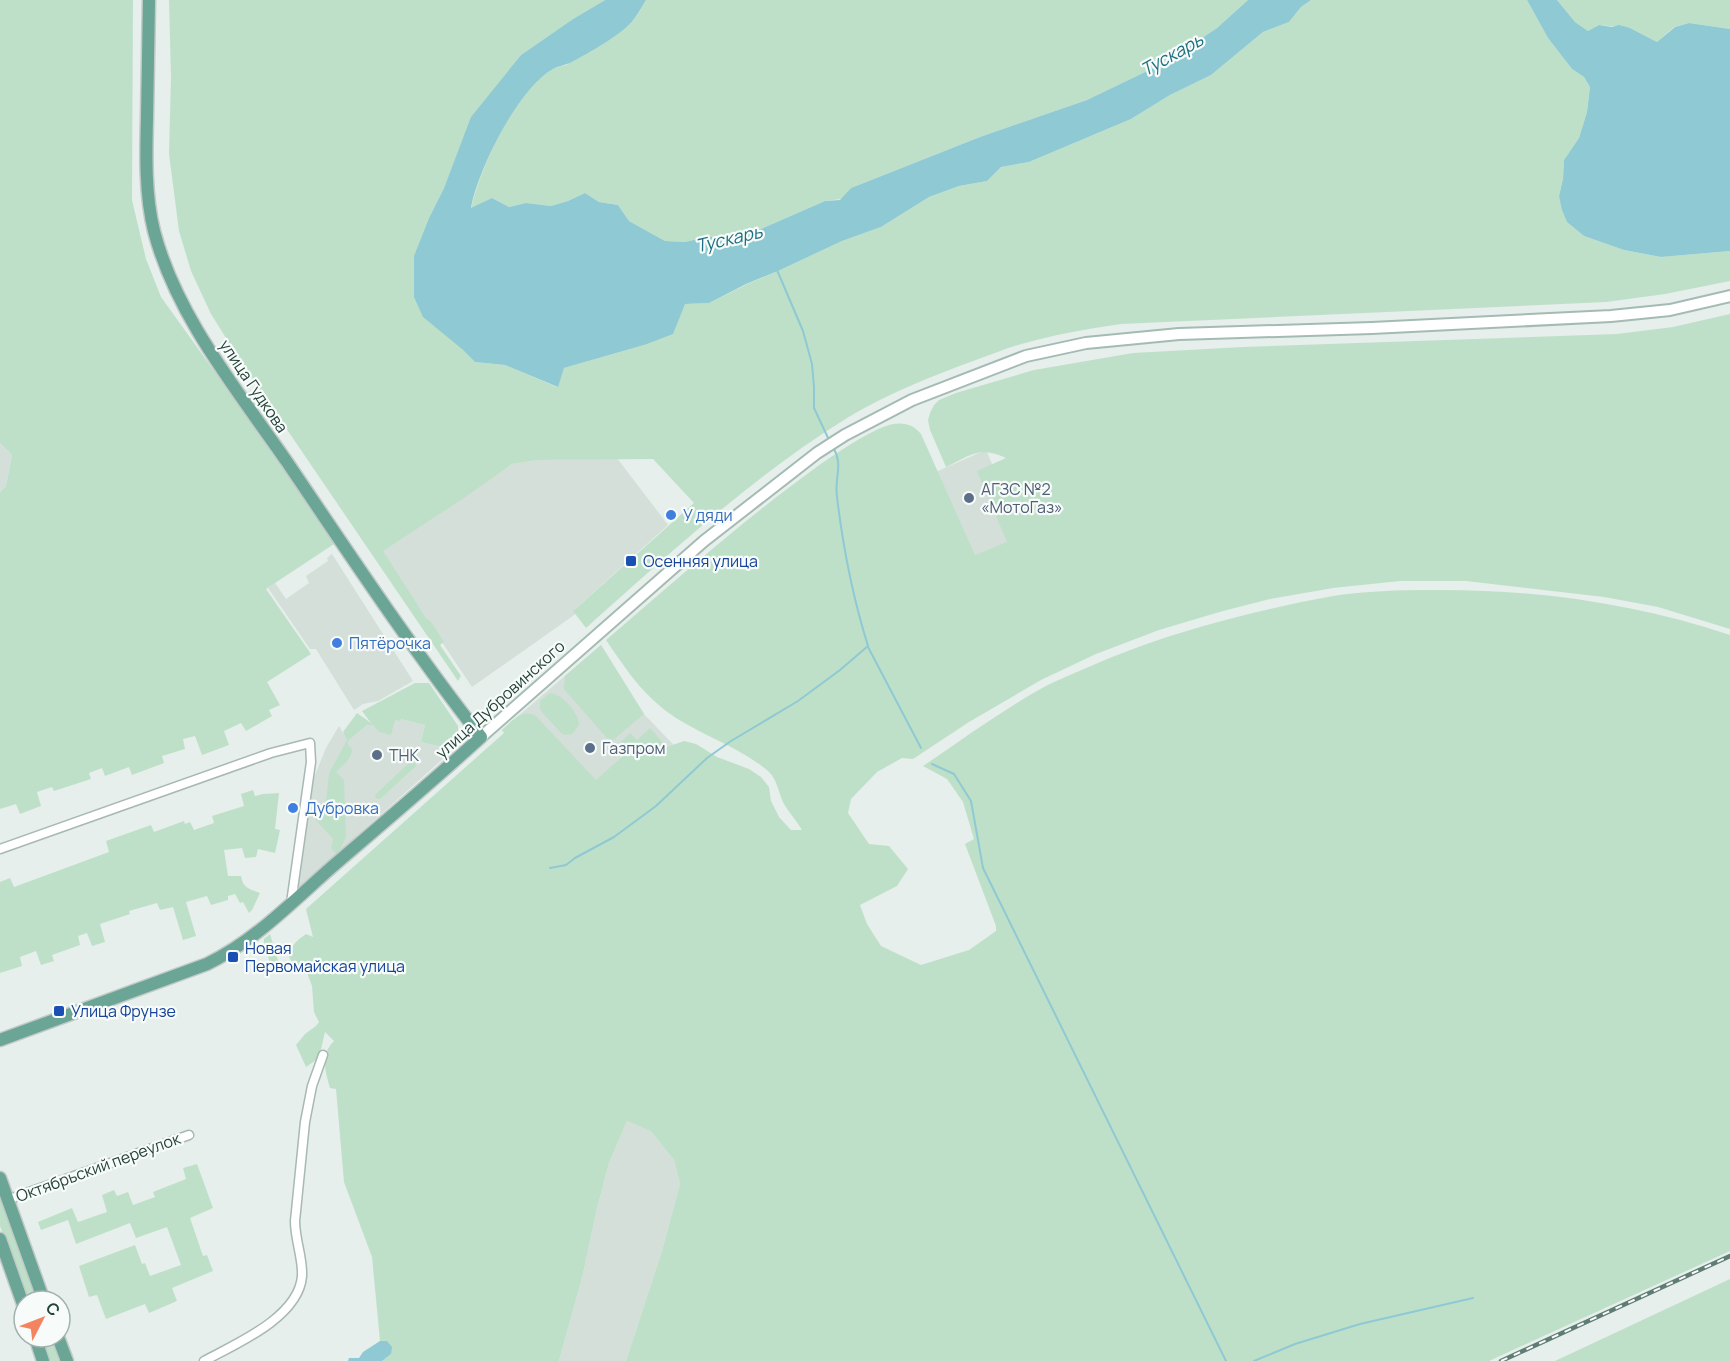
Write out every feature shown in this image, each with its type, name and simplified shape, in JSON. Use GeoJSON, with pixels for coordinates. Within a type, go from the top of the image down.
{"type":"FeatureCollection","features":[{"type":"Feature","properties":{"kind":"main road","name":"улица Гудкова"},"geometry":{"type":"LineString","coordinates":[[149,0],[146,161],[149,205],[156,239],[173,285],[189,316],[226,374],[355,561],[481,737]]}},
{"type":"Feature","properties":{"kind":"main road","name":"улица Дубровинского"},"geometry":{"type":"LineString","coordinates":[[0,1040],[207,964],[243,944],[704,541],[817,453],[845,435],[912,400],[1026,356],[1086,343],[1179,334],[1372,328],[1611,316],[1670,310],[1730,296]]}},
{"type":"Feature","properties":{"kind":"main road"},"geometry":{"type":"LineString","coordinates":[[0,1178],[40,1289]]}},
{"type":"Feature","properties":{"kind":"main road"},"geometry":{"type":"LineString","coordinates":[[0,1239],[18,1289]]}},
{"type":"Feature","properties":{"kind":"street"},"geometry":{"type":"LineString","coordinates":[[0,849],[271,753],[310,743],[311,762],[291,903]]}},
{"type":"Feature","properties":{"kind":"street"},"geometry":{"type":"LineString","coordinates":[[204,1361],[272,1321],[301,1286],[302,1273],[295,1221],[305,1122],[312,1086],[323,1055]]}},
{"type":"Feature","properties":{"kind":"street","name":"Октябрьский переулок"},"geometry":{"type":"LineString","coordinates":[[8,1200],[189,1135]]}},
{"type":"Feature","properties":{"kind":"shaded area"},"geometry":{"type":"Polygon","coordinates":[[[0,443],[12,455],[6,486],[0,492],[0,443]]]}},
{"type":"Feature","properties":{"kind":"shaded area"},"geometry":{"type":"Polygon","coordinates":[[[986,450],[1024,537],[955,567],[917,480],[986,450]]]}},
{"type":"Feature","properties":{"kind":"shaded area"},"geometry":{"type":"Polygon","coordinates":[[[617,458],[668,525],[575,609],[577,613],[472,687],[379,548],[512,464],[538,460],[617,458]]]}},
{"type":"Feature","properties":{"kind":"shaded area"},"geometry":{"type":"Polygon","coordinates":[[[332,554],[413,681],[378,701],[363,704],[354,710],[316,649],[310,649],[268,588],[275,583],[286,599],[309,583],[306,576],[328,561],[327,558],[332,554]]]}},
{"type":"Feature","properties":{"kind":"shaded area"},"geometry":{"type":"Polygon","coordinates":[[[601,645],[644,714],[690,762],[606,835],[502,730],[601,645]]]}},
{"type":"Feature","properties":{"kind":"shaded area"},"geometry":{"type":"Polygon","coordinates":[[[401,719],[425,725],[421,742],[450,749],[455,748],[293,893],[306,797],[326,748],[339,726],[348,741],[367,725],[401,719]]]}},
{"type":"Feature","properties":{"kind":"shaded area"},"geometry":{"type":"Polygon","coordinates":[[[627,1121],[651,1130],[674,1160],[680,1184],[662,1251],[626,1361],[559,1361],[583,1274],[609,1163],[627,1121]]]}},
{"type":"Feature","properties":{"kind":"green space"},"geometry":{"type":"Polygon","coordinates":[[[0,0],[133,0],[132,200],[146,259],[161,297],[337,542],[266,589],[311,654],[267,682],[280,705],[269,710],[272,716],[246,731],[241,723],[224,731],[229,745],[202,755],[195,736],[183,739],[185,749],[162,756],[164,763],[132,775],[129,767],[105,776],[102,768],[89,773],[91,779],[54,791],[52,787],[37,792],[41,806],[20,814],[16,804],[0,809],[0,492],[6,486],[12,455],[0,443],[0,0]]]}},
{"type":"Feature","properties":{"kind":"green space"},"geometry":{"type":"Polygon","coordinates":[[[169,0],[605,0],[521,55],[472,117],[444,188],[430,216],[462,349],[475,362],[505,365],[557,387],[564,368],[644,345],[685,304],[709,303],[842,241],[881,227],[929,197],[959,186],[987,181],[1001,167],[1029,162],[1131,119],[1170,95],[1211,75],[1263,32],[1289,22],[1301,7],[1311,0],[1527,0],[1548,38],[1572,69],[1584,77],[1590,87],[1587,112],[1579,138],[1564,160],[1559,196],[1567,222],[1584,236],[1624,250],[1661,257],[1730,251],[1730,281],[1665,294],[1606,302],[1121,324],[1031,341],[943,372],[894,393],[847,418],[778,465],[712,517],[586,628],[573,611],[694,503],[653,459],[538,460],[512,464],[383,551],[444,642],[440,645],[461,676],[458,681],[241,362],[211,314],[191,271],[179,231],[169,154],[171,77],[169,0]]]}},
{"type":"Feature","properties":{"kind":"green space"},"geometry":{"type":"Polygon","coordinates":[[[646,0],[1248,0],[1217,28],[1168,61],[1087,100],[980,137],[851,188],[842,199],[825,201],[761,229],[732,237],[707,237],[685,242],[665,241],[629,221],[618,205],[599,202],[585,193],[551,206],[526,203],[509,207],[492,198],[471,209],[491,152],[525,94],[539,79],[553,69],[566,65],[630,23],[646,0]]]}},
{"type":"Feature","properties":{"kind":"green space"},"geometry":{"type":"Polygon","coordinates":[[[1557,0],[1730,0],[1730,29],[1689,23],[1674,27],[1657,42],[1630,28],[1599,25],[1588,31],[1575,22],[1557,0]]]}},
{"type":"Feature","properties":{"kind":"green space"},"geometry":{"type":"Polygon","coordinates":[[[1730,314],[1730,629],[1658,607],[1604,597],[1466,581],[1400,581],[1333,588],[1270,599],[1159,630],[1096,654],[1041,680],[969,722],[913,759],[902,758],[877,772],[851,799],[848,813],[869,844],[889,846],[908,869],[897,886],[860,905],[867,924],[881,946],[921,965],[969,950],[996,931],[965,844],[974,839],[963,802],[947,779],[923,766],[1028,696],[1107,659],[1184,632],[1266,610],[1333,596],[1395,591],[1470,590],[1545,595],[1657,614],[1730,635],[1730,1251],[1489,1361],[626,1361],[662,1251],[680,1184],[674,1160],[651,1131],[627,1121],[609,1163],[583,1274],[559,1361],[382,1361],[391,1354],[387,1341],[380,1341],[372,1257],[344,1182],[336,1089],[330,1088],[325,1069],[325,1058],[334,1041],[325,1032],[319,1058],[306,1067],[296,1045],[319,1022],[314,1012],[312,986],[306,970],[293,964],[289,957],[293,946],[299,939],[306,934],[313,937],[306,909],[504,733],[502,730],[518,717],[526,714],[536,716],[596,780],[623,756],[619,750],[619,744],[630,733],[637,740],[650,728],[667,747],[684,741],[696,744],[717,757],[749,769],[761,777],[769,787],[771,801],[779,817],[791,830],[802,830],[784,804],[776,782],[768,771],[735,749],[687,725],[664,710],[637,683],[606,640],[763,508],[854,442],[885,426],[901,423],[912,426],[921,434],[975,555],[1007,542],[977,471],[1006,458],[982,452],[946,467],[928,420],[934,405],[939,400],[956,393],[1034,370],[1133,353],[1617,334],[1673,327],[1730,314]]]}},
{"type":"Feature","properties":{"kind":"green space"},"geometry":{"type":"Polygon","coordinates":[[[601,645],[644,714],[613,740],[607,738],[564,689],[565,676],[601,645]]]}},
{"type":"Feature","properties":{"kind":"green space"},"geometry":{"type":"Polygon","coordinates":[[[415,683],[429,683],[458,726],[455,748],[450,749],[421,742],[425,725],[401,719],[400,721],[395,720],[391,735],[379,732],[373,725],[367,725],[348,741],[352,749],[350,756],[336,772],[344,780],[346,837],[336,854],[331,848],[333,839],[315,819],[326,800],[329,773],[347,740],[343,732],[357,713],[371,723],[362,711],[415,683]]]}},
{"type":"Feature","properties":{"kind":"green space"},"geometry":{"type":"Polygon","coordinates":[[[550,693],[564,700],[576,715],[579,725],[572,734],[561,733],[541,711],[540,701],[550,693]]]}},
{"type":"Feature","properties":{"kind":"green space"},"geometry":{"type":"Polygon","coordinates":[[[411,761],[415,762],[416,766],[380,799],[375,798],[376,794],[411,761]]]}},
{"type":"Feature","properties":{"kind":"green space"},"geometry":{"type":"Polygon","coordinates":[[[253,790],[255,796],[279,793],[275,829],[280,830],[275,853],[258,849],[256,857],[245,858],[242,848],[224,850],[228,876],[241,876],[245,886],[260,893],[249,913],[235,894],[228,896],[228,900],[211,905],[207,896],[186,902],[196,936],[183,940],[173,907],[160,910],[157,903],[129,911],[130,914],[100,924],[105,942],[92,946],[87,933],[78,936],[80,945],[52,955],[54,961],[41,965],[36,951],[20,957],[22,966],[0,973],[0,882],[10,878],[14,887],[109,852],[106,841],[151,825],[154,832],[184,821],[185,824],[190,822],[194,830],[214,823],[212,816],[244,806],[241,794],[253,790]]]}},
{"type":"Feature","properties":{"kind":"green space"},"geometry":{"type":"Polygon","coordinates":[[[270,934],[280,967],[272,970],[264,942],[270,934]]]}},
{"type":"Feature","properties":{"kind":"green space"},"geometry":{"type":"Polygon","coordinates":[[[197,1164],[213,1208],[190,1218],[203,1256],[207,1255],[213,1271],[172,1288],[177,1301],[149,1313],[145,1304],[106,1319],[97,1295],[89,1297],[79,1266],[135,1245],[142,1264],[145,1263],[150,1276],[181,1265],[167,1227],[136,1238],[130,1223],[76,1244],[68,1220],[41,1230],[38,1222],[72,1208],[78,1222],[107,1212],[102,1195],[114,1190],[117,1196],[128,1192],[133,1205],[155,1197],[153,1192],[186,1179],[183,1168],[197,1164]]]}},
{"type":"Feature","properties":{"kind":"green space"},"geometry":{"type":"Polygon","coordinates":[[[0,1195],[33,1289],[23,1289],[0,1226],[0,1195]]]}},
{"type":"Feature","properties":{"kind":"green space"},"geometry":{"type":"Polygon","coordinates":[[[1730,1279],[1730,1361],[1555,1361],[1730,1279]]]}},
{"type":"Feature","properties":{"kind":"green space"},"geometry":{"type":"Polygon","coordinates":[[[44,1349],[55,1349],[59,1361],[49,1361],[44,1349]]]}},
{"type":"Feature","properties":{"kind":"water","name":"Тускарь"},"geometry":{"type":"Polygon","coordinates":[[[605,0],[646,0],[629,25],[570,63],[553,69],[526,93],[491,152],[471,208],[492,198],[509,207],[526,203],[551,206],[585,193],[599,202],[618,205],[629,221],[665,241],[685,242],[707,237],[732,237],[761,229],[825,201],[840,200],[851,188],[980,137],[1087,100],[1168,61],[1217,28],[1248,0],[1311,0],[1301,7],[1289,22],[1263,32],[1211,75],[1170,95],[1131,119],[1029,162],[1001,167],[987,181],[959,186],[929,197],[881,227],[842,241],[709,303],[685,304],[673,334],[644,345],[564,368],[558,387],[505,365],[475,362],[423,317],[414,297],[414,256],[444,188],[471,117],[521,55],[605,0]]]}},
{"type":"Feature","properties":{"kind":"water"},"geometry":{"type":"Polygon","coordinates":[[[1527,0],[1557,0],[1575,22],[1588,31],[1599,25],[1612,27],[1619,25],[1657,42],[1675,27],[1689,23],[1730,29],[1730,251],[1661,257],[1624,250],[1584,236],[1567,222],[1559,196],[1564,160],[1579,138],[1587,112],[1590,87],[1584,77],[1572,69],[1548,38],[1527,0]]]}},
{"type":"Feature","properties":{"kind":"water"},"geometry":{"type":"Polygon","coordinates":[[[380,1341],[387,1341],[392,1347],[391,1354],[382,1361],[348,1361],[349,1358],[359,1358],[363,1352],[380,1341]]]}},
{"type":"Feature","properties":{"kind":"waterway"},"geometry":{"type":"LineString","coordinates":[[777,270],[803,331],[812,364],[814,408],[829,440]]}},
{"type":"Feature","properties":{"kind":"waterway"},"geometry":{"type":"LineString","coordinates":[[550,868],[566,865],[614,837],[656,806],[707,758],[798,701],[868,646],[845,553],[836,490],[838,460],[833,447]]}},
{"type":"Feature","properties":{"kind":"waterway"},"geometry":{"type":"LineString","coordinates":[[868,647],[921,748]]}},
{"type":"Feature","properties":{"kind":"waterway"},"geometry":{"type":"LineString","coordinates":[[932,764],[954,774],[971,801],[983,868],[1226,1361]]}},
{"type":"Feature","properties":{"kind":"waterway"},"geometry":{"type":"LineString","coordinates":[[1254,1361],[1295,1344],[1360,1324],[1473,1298]]}},
{"type":"Feature","properties":{"kind":"railway"},"geometry":{"type":"LineString","coordinates":[[1501,1361],[1730,1256]]}},
{"type":"Feature","properties":{"kind":"place","name":"АГЗС №2 «МотоГаз»"},"geometry":{"type":"Point","coordinates":[969,498]}},
{"type":"Feature","properties":{"kind":"place","name":"У дяди"},"geometry":{"type":"Point","coordinates":[671,515]}},
{"type":"Feature","properties":{"kind":"place","name":"Осенняя улица"},"geometry":{"type":"Point","coordinates":[631,561]}},
{"type":"Feature","properties":{"kind":"place","name":"Пятёрочка"},"geometry":{"type":"Point","coordinates":[337,643]}},
{"type":"Feature","properties":{"kind":"place","name":"Газпром"},"geometry":{"type":"Point","coordinates":[590,748]}},
{"type":"Feature","properties":{"kind":"place","name":"ТНК"},"geometry":{"type":"Point","coordinates":[377,755]}},
{"type":"Feature","properties":{"kind":"place","name":"Дубровка"},"geometry":{"type":"Point","coordinates":[293,808]}},
{"type":"Feature","properties":{"kind":"place","name":"Новая Первомайская улица"},"geometry":{"type":"Point","coordinates":[233,957]}},
{"type":"Feature","properties":{"kind":"place","name":"Улица Фрунзе"},"geometry":{"type":"Point","coordinates":[59,1011]}}]}
